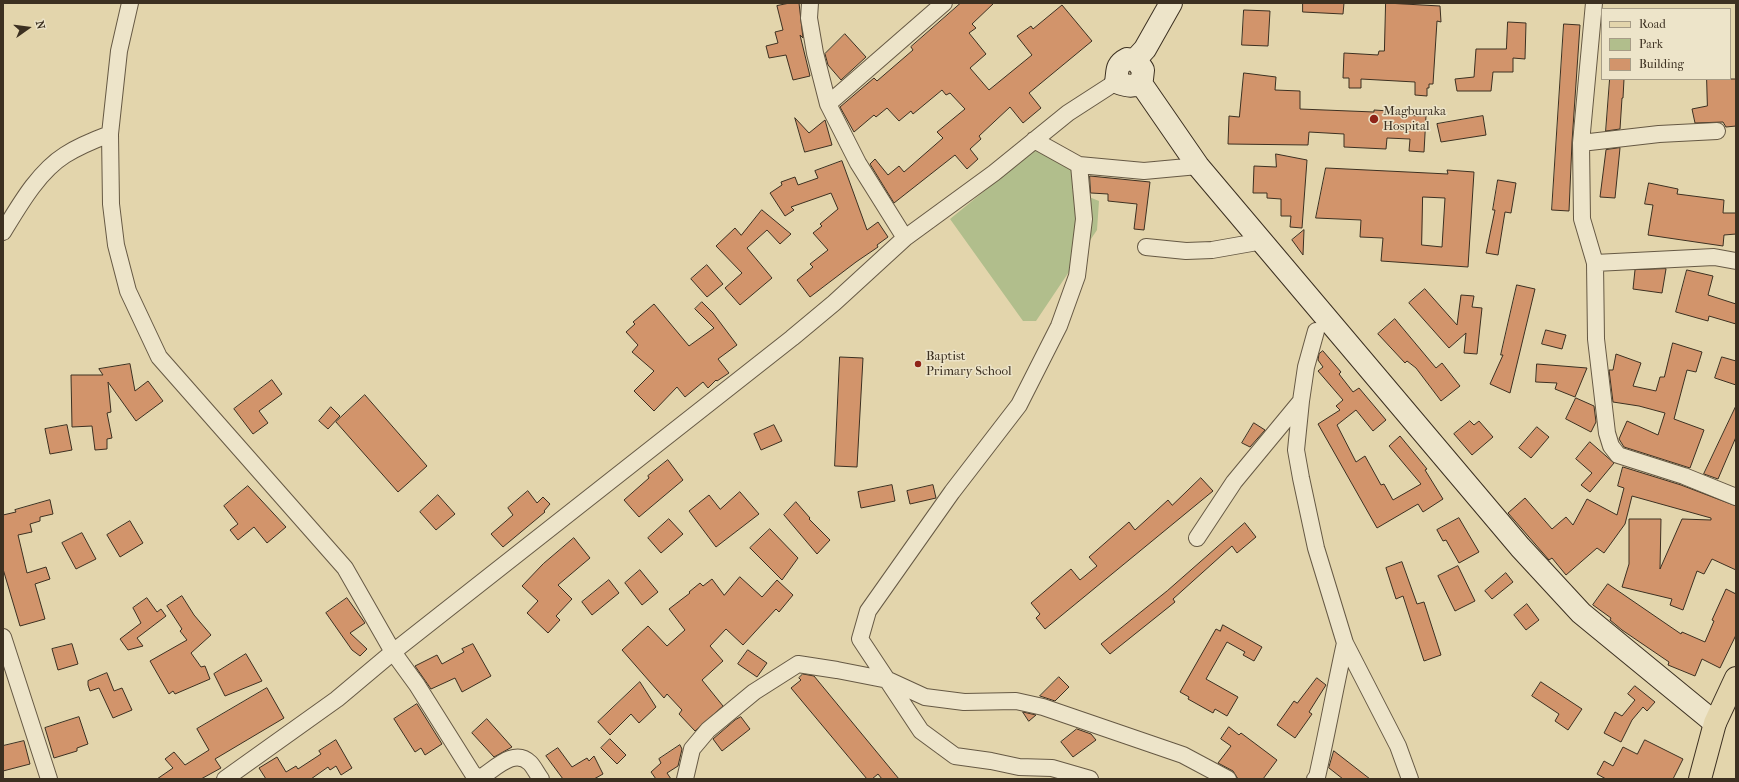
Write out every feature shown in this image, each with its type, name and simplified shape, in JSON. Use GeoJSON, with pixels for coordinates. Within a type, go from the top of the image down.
{"type":"FeatureCollection","features":[{"type":"Feature","properties":{"kind":"main road"},"geometry":{"type":"LineString","coordinates":[[1700,779],[1715,723],[1736,678]]}},
{"type":"Feature","properties":{"kind":"street"},"geometry":{"type":"LineString","coordinates":[[130,3],[119,51],[110,134],[111,204],[116,245],[128,291],[159,357],[345,568],[393,652],[417,685],[474,774],[480,778],[500,763],[512,758],[521,758],[530,763],[541,779]]}},
{"type":"Feature","properties":{"kind":"street"},"geometry":{"type":"LineString","coordinates":[[810,3],[809,18],[811,32],[828,104],[841,133],[858,163],[905,238]]}},
{"type":"Feature","properties":{"kind":"street"},"geometry":{"type":"LineString","coordinates":[[828,104],[944,3]]}},
{"type":"Feature","properties":{"kind":"street"},"geometry":{"type":"LineString","coordinates":[[1135,60],[1145,49],[1171,3]]}},
{"type":"Feature","properties":{"kind":"street"},"geometry":{"type":"LineString","coordinates":[[1594,3],[1581,143],[1582,219],[1595,263],[1596,339],[1607,433],[1611,446],[1618,455],[1684,476],[1736,497]]}},
{"type":"Feature","properties":{"kind":"street"},"geometry":{"type":"LineString","coordinates":[[226,779],[338,699],[393,652],[792,338],[834,303],[905,238],[1068,113],[1116,82],[1119,65],[1127,59],[1135,60],[1141,64],[1143,70],[1142,79],[1140,82],[1131,86],[1116,82]]}},
{"type":"Feature","properties":{"kind":"street"},"geometry":{"type":"LineString","coordinates":[[1140,82],[1198,166],[1263,241],[1520,547],[1580,613],[1715,723]]}},
{"type":"Feature","properties":{"kind":"street"},"geometry":{"type":"LineString","coordinates":[[1581,143],[1659,134],[1717,131]]}},
{"type":"Feature","properties":{"kind":"street"},"geometry":{"type":"LineString","coordinates":[[3,232],[43,175],[64,156],[89,142],[110,134]]}},
{"type":"Feature","properties":{"kind":"street"},"geometry":{"type":"LineString","coordinates":[[1034,140],[1079,165],[1144,171],[1198,166]]}},
{"type":"Feature","properties":{"kind":"street"},"geometry":{"type":"LineString","coordinates":[[1079,165],[1084,219],[1077,276],[1059,326],[1019,405],[952,492],[868,611],[860,640],[921,731],[955,756],[1019,767],[1052,768],[1090,779]]}},
{"type":"Feature","properties":{"kind":"street"},"geometry":{"type":"LineString","coordinates":[[1146,247],[1186,251],[1212,250],[1263,241]]}},
{"type":"Feature","properties":{"kind":"street"},"geometry":{"type":"LineString","coordinates":[[1595,263],[1714,257],[1736,261]]}},
{"type":"Feature","properties":{"kind":"street"},"geometry":{"type":"LineString","coordinates":[[1316,331],[1306,367],[1296,450],[1316,548],[1345,643],[1398,746],[1410,779]]}},
{"type":"Feature","properties":{"kind":"street"},"geometry":{"type":"LineString","coordinates":[[1197,538],[1234,482],[1269,437],[1301,401]]}},
{"type":"Feature","properties":{"kind":"street"},"geometry":{"type":"LineString","coordinates":[[1269,437],[1282,440],[1296,450]]}},
{"type":"Feature","properties":{"kind":"street"},"geometry":{"type":"LineString","coordinates":[[3,638],[49,779]]}},
{"type":"Feature","properties":{"kind":"street"},"geometry":{"type":"LineString","coordinates":[[1317,778],[1345,643]]}},
{"type":"Feature","properties":{"kind":"street"},"geometry":{"type":"LineString","coordinates":[[685,779],[692,749],[708,730],[754,692],[798,664],[888,680],[925,697],[964,702],[1016,701],[1043,708],[1183,755],[1228,779]]}},
{"type":"Feature","properties":{"kind":"green space"},"geometry":{"type":"Polygon","coordinates":[[[1037,148],[1077,172],[1072,190],[1099,201],[1097,230],[1036,321],[1023,321],[950,219],[1037,148]]]}},
{"type":"Feature","properties":{"kind":"building"},"geometry":{"type":"Polygon","coordinates":[[[790,3],[799,3],[803,38],[800,35],[810,76],[793,80],[786,55],[769,58],[766,46],[778,43],[775,32],[783,30],[777,6],[790,3]]]}},
{"type":"Feature","properties":{"kind":"building"},"geometry":{"type":"Polygon","coordinates":[[[961,3],[994,3],[972,24],[976,28],[969,33],[986,54],[970,68],[989,90],[1032,55],[1017,36],[1031,26],[1033,29],[1062,5],[1092,41],[1029,93],[1041,108],[1023,123],[1010,107],[979,136],[981,139],[970,149],[978,159],[967,169],[955,155],[894,203],[870,164],[875,159],[888,175],[899,166],[904,172],[943,138],[937,132],[965,109],[950,93],[946,95],[942,90],[913,114],[911,111],[899,121],[887,108],[876,117],[874,115],[854,132],[840,107],[874,78],[877,81],[913,50],[911,47],[961,3]]]}},
{"type":"Feature","properties":{"kind":"building"},"geometry":{"type":"Polygon","coordinates":[[[1303,3],[1344,3],[1343,14],[1303,12],[1303,3]]]}},
{"type":"Feature","properties":{"kind":"building"},"geometry":{"type":"Polygon","coordinates":[[[1386,3],[1440,6],[1441,22],[1437,21],[1433,84],[1429,84],[1429,88],[1427,88],[1427,96],[1415,95],[1415,82],[1361,79],[1361,88],[1349,88],[1349,78],[1343,78],[1344,53],[1378,55],[1379,51],[1384,51],[1386,3]]]}},
{"type":"Feature","properties":{"kind":"building"},"geometry":{"type":"Polygon","coordinates":[[[1244,10],[1270,11],[1268,46],[1242,45],[1244,10]]]}},
{"type":"Feature","properties":{"kind":"building"},"geometry":{"type":"Polygon","coordinates":[[[1508,22],[1526,23],[1525,59],[1513,58],[1513,72],[1493,72],[1491,91],[1457,91],[1455,79],[1474,77],[1476,49],[1506,49],[1508,22]]]}},
{"type":"Feature","properties":{"kind":"building"},"geometry":{"type":"Polygon","coordinates":[[[1564,24],[1580,25],[1569,211],[1552,210],[1564,24]]]}},
{"type":"Feature","properties":{"kind":"building"},"geometry":{"type":"Polygon","coordinates":[[[845,34],[866,57],[841,80],[828,65],[825,54],[845,34]]]}},
{"type":"Feature","properties":{"kind":"building"},"geometry":{"type":"Polygon","coordinates":[[[1244,73],[1276,77],[1275,90],[1300,91],[1300,109],[1374,112],[1374,110],[1397,112],[1397,115],[1426,116],[1424,152],[1409,151],[1410,139],[1387,138],[1386,149],[1344,147],[1344,134],[1309,132],[1308,145],[1228,144],[1229,116],[1239,117],[1244,73]]]}},
{"type":"Feature","properties":{"kind":"building"},"geometry":{"type":"Polygon","coordinates":[[[1736,79],[1736,126],[1726,127],[1723,122],[1695,123],[1692,109],[1707,106],[1707,80],[1736,79]]]}},
{"type":"Feature","properties":{"kind":"building"},"geometry":{"type":"Polygon","coordinates":[[[1610,80],[1624,80],[1620,129],[1606,131],[1610,80]]]}},
{"type":"Feature","properties":{"kind":"building"},"geometry":{"type":"Polygon","coordinates":[[[1483,116],[1486,135],[1441,142],[1437,124],[1483,116]]]}},
{"type":"Feature","properties":{"kind":"building"},"geometry":{"type":"Polygon","coordinates":[[[795,118],[809,133],[825,120],[832,145],[805,152],[795,118]]]}},
{"type":"Feature","properties":{"kind":"building"},"geometry":{"type":"Polygon","coordinates":[[[1620,148],[1615,198],[1600,197],[1606,150],[1620,148]]]}},
{"type":"Feature","properties":{"kind":"building"},"geometry":{"type":"Polygon","coordinates":[[[1276,154],[1307,160],[1302,228],[1290,227],[1291,216],[1281,216],[1281,199],[1267,198],[1267,193],[1253,193],[1254,166],[1276,167],[1276,154]]]}},
{"type":"Feature","properties":{"kind":"building"},"geometry":{"type":"Polygon","coordinates":[[[842,161],[867,230],[878,222],[888,237],[877,245],[878,247],[810,297],[797,280],[813,267],[810,264],[828,250],[813,233],[822,226],[820,224],[838,209],[831,193],[791,207],[794,210],[785,216],[770,193],[782,185],[781,182],[795,177],[798,185],[818,178],[815,171],[842,161]]]}},
{"type":"Feature","properties":{"kind":"building"},"geometry":{"type":"Polygon","coordinates":[[[1326,168],[1448,174],[1447,170],[1474,172],[1468,267],[1381,261],[1383,238],[1360,237],[1361,220],[1316,218],[1326,168]],[[1423,197],[1422,245],[1442,247],[1445,198],[1423,197]]]}},
{"type":"Feature","properties":{"kind":"building"},"geometry":{"type":"Polygon","coordinates":[[[1090,176],[1150,182],[1144,230],[1134,229],[1137,204],[1108,201],[1108,194],[1091,193],[1090,176]]]}},
{"type":"Feature","properties":{"kind":"building"},"geometry":{"type":"Polygon","coordinates":[[[1498,180],[1516,183],[1511,213],[1505,212],[1498,255],[1486,253],[1495,210],[1493,210],[1498,180]]]}},
{"type":"Feature","properties":{"kind":"building"},"geometry":{"type":"Polygon","coordinates":[[[1649,183],[1678,189],[1677,194],[1724,200],[1723,213],[1736,213],[1736,234],[1724,235],[1723,246],[1648,235],[1653,205],[1645,204],[1649,183]]]}},
{"type":"Feature","properties":{"kind":"building"},"geometry":{"type":"Polygon","coordinates":[[[762,210],[791,234],[780,244],[767,230],[747,248],[772,278],[740,305],[725,288],[742,273],[716,246],[735,228],[741,235],[762,210]]]}},
{"type":"Feature","properties":{"kind":"building"},"geometry":{"type":"Polygon","coordinates":[[[1304,230],[1303,255],[1292,240],[1304,230]]]}},
{"type":"Feature","properties":{"kind":"building"},"geometry":{"type":"Polygon","coordinates":[[[707,265],[723,284],[707,297],[691,279],[707,265]]]}},
{"type":"Feature","properties":{"kind":"building"},"geometry":{"type":"Polygon","coordinates":[[[1666,269],[1662,293],[1633,289],[1635,270],[1666,269]]]}},
{"type":"Feature","properties":{"kind":"building"},"geometry":{"type":"Polygon","coordinates":[[[1687,270],[1713,276],[1708,295],[1736,304],[1736,324],[1709,316],[1708,321],[1676,312],[1687,270]]]}},
{"type":"Feature","properties":{"kind":"building"},"geometry":{"type":"Polygon","coordinates":[[[1517,285],[1535,289],[1510,393],[1490,384],[1503,355],[1501,355],[1517,285]]]}},
{"type":"Feature","properties":{"kind":"building"},"geometry":{"type":"Polygon","coordinates":[[[1425,289],[1457,325],[1461,295],[1474,296],[1472,307],[1482,308],[1477,354],[1464,353],[1466,333],[1449,348],[1409,303],[1425,289]]]}},
{"type":"Feature","properties":{"kind":"building"},"geometry":{"type":"Polygon","coordinates":[[[702,302],[713,313],[737,345],[718,359],[729,373],[717,381],[716,380],[708,388],[703,382],[685,397],[677,387],[654,411],[634,391],[654,371],[632,352],[638,345],[626,332],[635,324],[633,322],[654,304],[689,346],[714,328],[695,309],[702,302]]]}},
{"type":"Feature","properties":{"kind":"building"},"geometry":{"type":"Polygon","coordinates":[[[1395,319],[1436,368],[1442,363],[1460,386],[1441,401],[1416,368],[1407,361],[1405,363],[1378,334],[1395,319]]]}},
{"type":"Feature","properties":{"kind":"building"},"geometry":{"type":"Polygon","coordinates":[[[1546,330],[1566,335],[1562,349],[1542,344],[1546,330]]]}},
{"type":"Feature","properties":{"kind":"building"},"geometry":{"type":"Polygon","coordinates":[[[1673,343],[1702,352],[1696,372],[1687,370],[1674,419],[1704,430],[1690,468],[1624,447],[1619,439],[1627,421],[1658,435],[1665,413],[1639,406],[1613,402],[1609,370],[1613,370],[1616,354],[1641,363],[1633,386],[1656,391],[1660,377],[1664,377],[1673,343]]]}},
{"type":"Feature","properties":{"kind":"building"},"geometry":{"type":"Polygon","coordinates":[[[1323,351],[1341,372],[1339,374],[1353,392],[1359,388],[1386,420],[1373,431],[1356,410],[1337,425],[1356,462],[1365,456],[1381,485],[1384,484],[1393,500],[1421,484],[1389,446],[1400,436],[1427,469],[1425,470],[1443,499],[1423,512],[1418,504],[1377,528],[1318,424],[1340,410],[1336,406],[1343,400],[1318,371],[1323,367],[1318,360],[1319,354],[1323,351]]]}},
{"type":"Feature","properties":{"kind":"building"},"geometry":{"type":"Polygon","coordinates":[[[840,357],[863,358],[857,467],[835,466],[840,357]]]}},
{"type":"Feature","properties":{"kind":"building"},"geometry":{"type":"Polygon","coordinates":[[[1722,357],[1736,361],[1736,385],[1715,378],[1722,357]]]}},
{"type":"Feature","properties":{"kind":"building"},"geometry":{"type":"Polygon","coordinates":[[[130,364],[135,391],[148,381],[163,401],[136,421],[108,382],[111,412],[107,413],[112,438],[107,439],[107,449],[95,450],[92,426],[72,427],[71,375],[103,375],[99,369],[130,364]]]}},
{"type":"Feature","properties":{"kind":"building"},"geometry":{"type":"Polygon","coordinates":[[[1537,364],[1587,368],[1575,397],[1555,389],[1557,383],[1536,382],[1537,364]]]}},
{"type":"Feature","properties":{"kind":"building"},"geometry":{"type":"Polygon","coordinates":[[[272,380],[282,394],[259,411],[268,423],[253,434],[234,409],[272,380]]]}},
{"type":"Feature","properties":{"kind":"building"},"geometry":{"type":"Polygon","coordinates":[[[365,395],[427,466],[398,492],[336,422],[365,395]]]}},
{"type":"Feature","properties":{"kind":"building"},"geometry":{"type":"Polygon","coordinates":[[[1576,398],[1594,406],[1596,422],[1591,432],[1566,419],[1576,398]]]}},
{"type":"Feature","properties":{"kind":"building"},"geometry":{"type":"Polygon","coordinates":[[[1736,406],[1736,437],[1718,479],[1704,474],[1736,406]]]}},
{"type":"Feature","properties":{"kind":"building"},"geometry":{"type":"Polygon","coordinates":[[[331,407],[340,416],[328,429],[319,421],[331,407]]]}},
{"type":"Feature","properties":{"kind":"building"},"geometry":{"type":"Polygon","coordinates":[[[1470,421],[1474,425],[1479,421],[1493,437],[1472,455],[1454,434],[1470,421]]]}},
{"type":"Feature","properties":{"kind":"building"},"geometry":{"type":"Polygon","coordinates":[[[1254,423],[1265,430],[1250,447],[1242,443],[1254,423]]]}},
{"type":"Feature","properties":{"kind":"building"},"geometry":{"type":"Polygon","coordinates":[[[67,425],[72,450],[50,454],[45,429],[67,425]]]}},
{"type":"Feature","properties":{"kind":"building"},"geometry":{"type":"Polygon","coordinates":[[[774,425],[782,441],[761,450],[754,434],[774,425]]]}},
{"type":"Feature","properties":{"kind":"building"},"geometry":{"type":"Polygon","coordinates":[[[1537,427],[1549,437],[1531,458],[1519,448],[1537,427]]]}},
{"type":"Feature","properties":{"kind":"building"},"geometry":{"type":"Polygon","coordinates":[[[1590,442],[1614,463],[1590,492],[1581,485],[1592,473],[1576,459],[1590,442]]]}},
{"type":"Feature","properties":{"kind":"building"},"geometry":{"type":"Polygon","coordinates":[[[668,460],[683,480],[639,517],[624,500],[649,478],[648,476],[668,460]]]}},
{"type":"Feature","properties":{"kind":"building"},"geometry":{"type":"Polygon","coordinates":[[[1623,467],[1681,485],[1736,506],[1736,570],[1712,559],[1704,574],[1697,571],[1683,610],[1670,605],[1672,599],[1622,587],[1629,564],[1629,519],[1661,519],[1660,569],[1682,519],[1711,520],[1711,518],[1632,496],[1625,524],[1604,553],[1597,548],[1566,575],[1552,558],[1549,560],[1508,513],[1525,498],[1552,529],[1566,517],[1573,525],[1587,499],[1617,515],[1624,488],[1618,486],[1623,467]]]}},
{"type":"Feature","properties":{"kind":"building"},"geometry":{"type":"Polygon","coordinates":[[[1201,478],[1213,491],[1045,629],[1036,618],[1040,614],[1031,603],[1071,569],[1080,580],[1097,566],[1089,557],[1129,522],[1135,530],[1168,500],[1172,505],[1201,478]]]}},
{"type":"Feature","properties":{"kind":"building"},"geometry":{"type":"Polygon","coordinates":[[[892,485],[895,501],[861,508],[858,492],[892,485]]]}},
{"type":"Feature","properties":{"kind":"building"},"geometry":{"type":"Polygon","coordinates":[[[933,485],[936,498],[910,504],[907,491],[933,485]]]}},
{"type":"Feature","properties":{"kind":"building"},"geometry":{"type":"Polygon","coordinates":[[[248,486],[286,527],[267,543],[254,527],[238,540],[230,530],[238,524],[224,506],[248,486]]]}},
{"type":"Feature","properties":{"kind":"building"},"geometry":{"type":"Polygon","coordinates":[[[528,491],[537,503],[543,497],[550,504],[544,511],[545,512],[503,547],[491,534],[513,515],[508,508],[528,491]]]}},
{"type":"Feature","properties":{"kind":"building"},"geometry":{"type":"Polygon","coordinates":[[[740,492],[759,514],[716,547],[689,511],[709,495],[720,509],[740,492]]]}},
{"type":"Feature","properties":{"kind":"building"},"geometry":{"type":"Polygon","coordinates":[[[438,495],[455,514],[436,530],[420,512],[438,495]]]}},
{"type":"Feature","properties":{"kind":"building"},"geometry":{"type":"Polygon","coordinates":[[[50,500],[53,514],[40,517],[40,521],[30,524],[32,532],[18,535],[27,573],[46,567],[50,579],[35,584],[45,619],[20,626],[3,569],[3,515],[50,500]]]}},
{"type":"Feature","properties":{"kind":"building"},"geometry":{"type":"Polygon","coordinates":[[[796,502],[810,518],[809,519],[830,540],[817,554],[784,515],[796,502]]]}},
{"type":"Feature","properties":{"kind":"building"},"geometry":{"type":"Polygon","coordinates":[[[1459,518],[1479,552],[1459,563],[1446,540],[1443,541],[1437,530],[1459,518]]]}},
{"type":"Feature","properties":{"kind":"building"},"geometry":{"type":"Polygon","coordinates":[[[669,519],[683,534],[661,553],[648,538],[669,519]]]}},
{"type":"Feature","properties":{"kind":"building"},"geometry":{"type":"Polygon","coordinates":[[[130,521],[143,543],[120,557],[107,535],[130,521]]]}},
{"type":"Feature","properties":{"kind":"building"},"geometry":{"type":"Polygon","coordinates":[[[1245,523],[1256,537],[1237,553],[1232,546],[1173,599],[1175,602],[1110,654],[1101,644],[1167,591],[1245,523]]]}},
{"type":"Feature","properties":{"kind":"building"},"geometry":{"type":"Polygon","coordinates":[[[770,529],[798,558],[782,580],[750,548],[770,529]]]}},
{"type":"Feature","properties":{"kind":"building"},"geometry":{"type":"Polygon","coordinates":[[[82,533],[96,559],[76,569],[62,543],[82,533]]]}},
{"type":"Feature","properties":{"kind":"building"},"geometry":{"type":"Polygon","coordinates":[[[574,538],[590,558],[558,585],[572,599],[556,616],[560,620],[548,633],[527,613],[538,601],[522,586],[543,564],[574,538]]]}},
{"type":"Feature","properties":{"kind":"building"},"geometry":{"type":"Polygon","coordinates":[[[1402,562],[1417,604],[1424,602],[1441,655],[1424,661],[1403,596],[1396,599],[1386,568],[1402,562]]]}},
{"type":"Feature","properties":{"kind":"building"},"geometry":{"type":"Polygon","coordinates":[[[1458,566],[1475,601],[1455,611],[1438,576],[1458,566]]]}},
{"type":"Feature","properties":{"kind":"building"},"geometry":{"type":"Polygon","coordinates":[[[640,570],[658,592],[642,605],[625,583],[640,570]]]}},
{"type":"Feature","properties":{"kind":"building"},"geometry":{"type":"Polygon","coordinates":[[[1506,573],[1513,582],[1492,599],[1485,591],[1506,573]]]}},
{"type":"Feature","properties":{"kind":"building"},"geometry":{"type":"Polygon","coordinates":[[[740,577],[762,597],[777,580],[793,595],[779,612],[776,609],[743,645],[726,629],[710,646],[723,661],[702,680],[723,706],[695,731],[679,714],[682,710],[667,694],[664,698],[622,650],[648,626],[667,646],[685,630],[669,609],[690,593],[689,592],[700,583],[703,586],[712,579],[724,595],[740,577]]]}},
{"type":"Feature","properties":{"kind":"building"},"geometry":{"type":"Polygon","coordinates":[[[609,580],[619,593],[592,615],[582,602],[609,580]]]}},
{"type":"Feature","properties":{"kind":"building"},"geometry":{"type":"Polygon","coordinates":[[[1608,584],[1681,634],[1682,632],[1705,642],[1714,621],[1712,620],[1726,589],[1736,594],[1736,635],[1720,668],[1702,659],[1695,676],[1668,665],[1669,662],[1622,630],[1610,620],[1611,618],[1593,605],[1608,584]]]}},
{"type":"Feature","properties":{"kind":"building"},"geometry":{"type":"Polygon","coordinates":[[[182,596],[194,615],[211,635],[191,653],[201,667],[205,666],[210,679],[175,694],[173,691],[169,694],[150,661],[187,640],[180,631],[182,629],[167,606],[182,596]]]}},
{"type":"Feature","properties":{"kind":"building"},"geometry":{"type":"Polygon","coordinates":[[[147,598],[157,612],[161,609],[166,616],[137,638],[143,646],[128,650],[120,639],[141,623],[133,608],[147,598]]]}},
{"type":"Feature","properties":{"kind":"building"},"geometry":{"type":"Polygon","coordinates":[[[347,598],[365,623],[350,633],[367,649],[360,656],[352,650],[326,613],[347,598]]]}},
{"type":"Feature","properties":{"kind":"building"},"geometry":{"type":"Polygon","coordinates":[[[1527,604],[1539,620],[1526,630],[1514,615],[1527,604]]]}},
{"type":"Feature","properties":{"kind":"building"},"geometry":{"type":"Polygon","coordinates":[[[1223,625],[1262,647],[1254,661],[1243,655],[1245,652],[1227,642],[1206,679],[1238,697],[1227,716],[1215,709],[1213,713],[1188,699],[1189,697],[1180,692],[1216,629],[1220,631],[1223,625]]]}},
{"type":"Feature","properties":{"kind":"building"},"geometry":{"type":"Polygon","coordinates":[[[72,644],[78,664],[58,670],[52,649],[72,644]]]}},
{"type":"Feature","properties":{"kind":"building"},"geometry":{"type":"Polygon","coordinates":[[[473,644],[491,676],[462,692],[455,678],[431,689],[415,666],[437,655],[442,664],[464,652],[462,649],[473,644]]]}},
{"type":"Feature","properties":{"kind":"building"},"geometry":{"type":"Polygon","coordinates":[[[748,650],[767,663],[757,677],[738,664],[748,650]]]}},
{"type":"Feature","properties":{"kind":"building"},"geometry":{"type":"Polygon","coordinates":[[[246,654],[262,681],[225,696],[214,674],[246,654]]]}},
{"type":"Feature","properties":{"kind":"building"},"geometry":{"type":"Polygon","coordinates":[[[107,673],[114,691],[122,688],[132,710],[113,718],[99,688],[90,691],[88,685],[88,681],[107,673]]]}},
{"type":"Feature","properties":{"kind":"building"},"geometry":{"type":"Polygon","coordinates":[[[803,674],[814,676],[899,779],[882,779],[878,774],[872,779],[867,779],[791,688],[801,680],[799,678],[803,674]]]}},
{"type":"Feature","properties":{"kind":"building"},"geometry":{"type":"Polygon","coordinates":[[[1059,677],[1069,687],[1055,701],[1040,696],[1059,677]]]}},
{"type":"Feature","properties":{"kind":"building"},"geometry":{"type":"Polygon","coordinates":[[[1317,678],[1326,685],[1309,712],[1312,714],[1295,738],[1277,725],[1294,701],[1297,703],[1317,678]]]}},
{"type":"Feature","properties":{"kind":"building"},"geometry":{"type":"Polygon","coordinates":[[[640,682],[656,707],[639,723],[631,714],[610,735],[598,722],[640,682]]]}},
{"type":"Feature","properties":{"kind":"building"},"geometry":{"type":"Polygon","coordinates":[[[1541,682],[1582,709],[1568,730],[1555,721],[1559,714],[1532,696],[1541,682]]]}},
{"type":"Feature","properties":{"kind":"building"},"geometry":{"type":"Polygon","coordinates":[[[1635,686],[1655,702],[1647,711],[1643,707],[1632,720],[1621,742],[1604,733],[1615,712],[1622,716],[1635,700],[1628,694],[1635,686]]]}},
{"type":"Feature","properties":{"kind":"building"},"geometry":{"type":"Polygon","coordinates":[[[267,688],[284,718],[215,759],[221,768],[201,779],[157,779],[173,768],[165,759],[174,752],[185,765],[209,750],[197,729],[267,688]]]}},
{"type":"Feature","properties":{"kind":"building"},"geometry":{"type":"Polygon","coordinates":[[[417,704],[442,744],[425,755],[421,748],[415,752],[394,719],[417,704]]]}},
{"type":"Feature","properties":{"kind":"building"},"geometry":{"type":"Polygon","coordinates":[[[1023,712],[1036,715],[1029,721],[1023,712]]]}},
{"type":"Feature","properties":{"kind":"building"},"geometry":{"type":"Polygon","coordinates":[[[79,717],[88,744],[77,748],[77,751],[54,758],[45,728],[79,717]]]}},
{"type":"Feature","properties":{"kind":"building"},"geometry":{"type":"Polygon","coordinates":[[[741,717],[750,729],[722,751],[713,739],[735,720],[741,717]]]}},
{"type":"Feature","properties":{"kind":"building"},"geometry":{"type":"Polygon","coordinates":[[[487,719],[512,747],[494,757],[472,733],[487,719]]]}},
{"type":"Feature","properties":{"kind":"building"},"geometry":{"type":"Polygon","coordinates":[[[1229,727],[1239,735],[1241,733],[1277,760],[1263,779],[1238,779],[1233,771],[1218,763],[1231,746],[1221,739],[1229,727]]]}},
{"type":"Feature","properties":{"kind":"building"},"geometry":{"type":"Polygon","coordinates":[[[1077,729],[1091,734],[1096,740],[1073,757],[1061,742],[1077,729]]]}},
{"type":"Feature","properties":{"kind":"building"},"geometry":{"type":"Polygon","coordinates":[[[610,739],[626,755],[617,764],[601,748],[610,739]]]}},
{"type":"Feature","properties":{"kind":"building"},"geometry":{"type":"Polygon","coordinates":[[[336,740],[352,768],[341,775],[336,766],[330,770],[328,767],[311,779],[266,779],[259,768],[277,757],[286,772],[296,766],[298,769],[321,754],[319,751],[336,740]]]}},
{"type":"Feature","properties":{"kind":"building"},"geometry":{"type":"Polygon","coordinates":[[[1645,740],[1683,759],[1673,779],[1606,779],[1597,774],[1604,761],[1613,766],[1623,747],[1637,754],[1645,740]]]}},
{"type":"Feature","properties":{"kind":"building"},"geometry":{"type":"Polygon","coordinates":[[[24,741],[30,764],[3,771],[3,746],[24,741]]]}},
{"type":"Feature","properties":{"kind":"building"},"geometry":{"type":"Polygon","coordinates":[[[680,745],[682,749],[678,766],[667,773],[671,779],[656,779],[651,772],[661,763],[659,759],[680,745]]]}},
{"type":"Feature","properties":{"kind":"building"},"geometry":{"type":"Polygon","coordinates":[[[558,748],[572,767],[587,758],[589,761],[594,756],[603,774],[594,779],[563,779],[546,756],[558,748]]]}},
{"type":"Feature","properties":{"kind":"building"},"geometry":{"type":"Polygon","coordinates":[[[1334,751],[1370,779],[1343,779],[1329,768],[1334,751]]]}},
{"type":"Feature","properties":{"kind":"place","name":"Magburaka Hospital"},"geometry":{"type":"Point","coordinates":[1374,119]}},
{"type":"Feature","properties":{"kind":"place","name":"Baptist Primary School"},"geometry":{"type":"Point","coordinates":[918,364]}}]}
